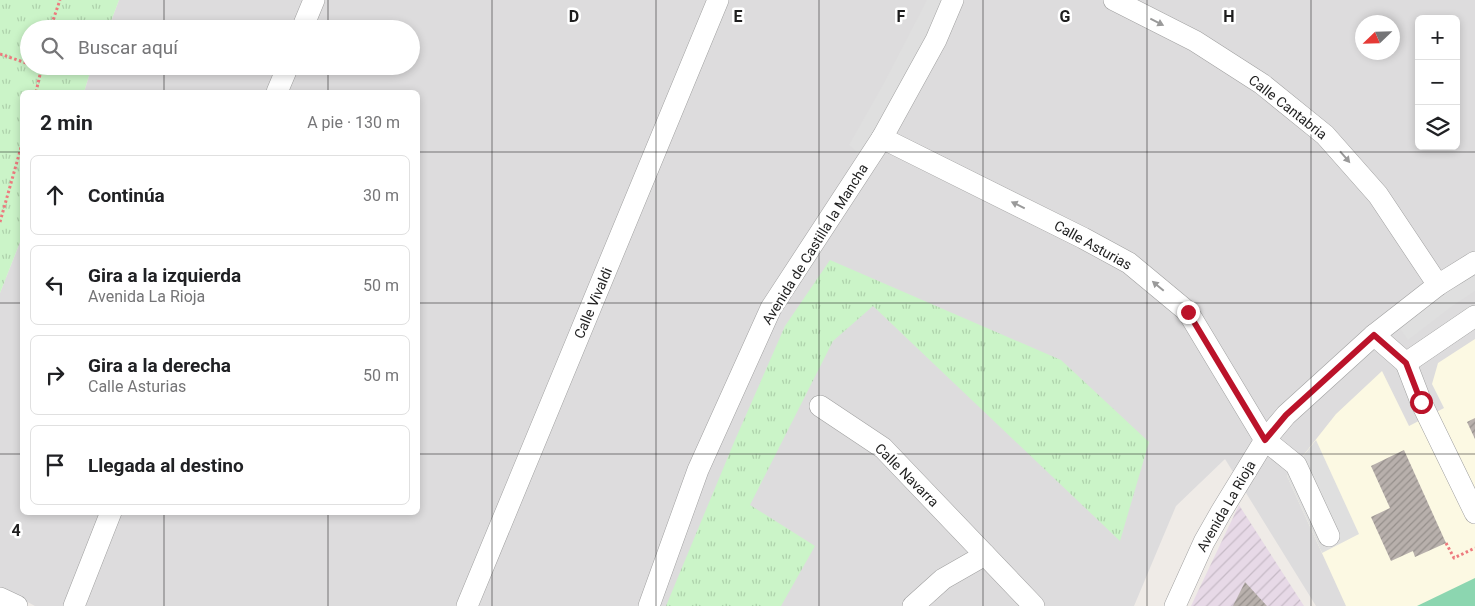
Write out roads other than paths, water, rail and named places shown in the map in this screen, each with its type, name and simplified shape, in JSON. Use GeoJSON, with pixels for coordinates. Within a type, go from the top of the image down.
{"type":"FeatureCollection","features":[{"type":"Feature","properties":{"kind":"street"},"geometry":{"type":"LineString","coordinates":[[306,20],[314,0]]}},
{"type":"Feature","properties":{"kind":"street","name":"Calle Vivaldi"},"geometry":{"type":"LineString","coordinates":[[467,606],[718,0]]}},
{"type":"Feature","properties":{"kind":"street","name":"Avenida de Castilla la Mancha"},"geometry":{"type":"LineString","coordinates":[[649,606],[698,470],[771,308],[882,138],[936,40],[953,0]]}},
{"type":"Feature","properties":{"kind":"street","name":"Calle Cantabria"},"geometry":{"type":"LineString","coordinates":[[1114,0],[1194,41],[1262,84],[1325,135],[1378,195],[1438,285]]}},
{"type":"Feature","properties":{"kind":"street"},"geometry":{"type":"LineString","coordinates":[[278,90],[284,75]]}},
{"type":"Feature","properties":{"kind":"street","name":"Calle Asturias"},"geometry":{"type":"LineString","coordinates":[[882,138],[1083,238],[1129,263],[1188,312],[1265,440]]}},
{"type":"Feature","properties":{"kind":"street","name":"Avenida La Rioja"},"geometry":{"type":"LineString","coordinates":[[1175,606],[1204,542],[1265,440],[1286,415],[1374,335],[1438,285],[1475,262]]}},
{"type":"Feature","properties":{"kind":"street"},"geometry":{"type":"LineString","coordinates":[[1406,363],[1475,316]]}},
{"type":"Feature","properties":{"kind":"street"},"geometry":{"type":"LineString","coordinates":[[1374,335],[1406,363],[1421,402],[1475,513]]}},
{"type":"Feature","properties":{"kind":"street","name":"Calle Navarra"},"geometry":{"type":"LineString","coordinates":[[820,406],[883,448],[1034,606]]}},
{"type":"Feature","properties":{"kind":"street"},"geometry":{"type":"LineString","coordinates":[[1265,440],[1296,465],[1329,536]]}},
{"type":"Feature","properties":{"kind":"street"},"geometry":{"type":"LineString","coordinates":[[74,606],[110,515]]}},
{"type":"Feature","properties":{"kind":"street"},"geometry":{"type":"LineString","coordinates":[[913,606],[943,579],[985,555]]}},
{"type":"Feature","properties":{"kind":"street"},"geometry":{"type":"LineString","coordinates":[[0,598],[17,606]]}}]}
